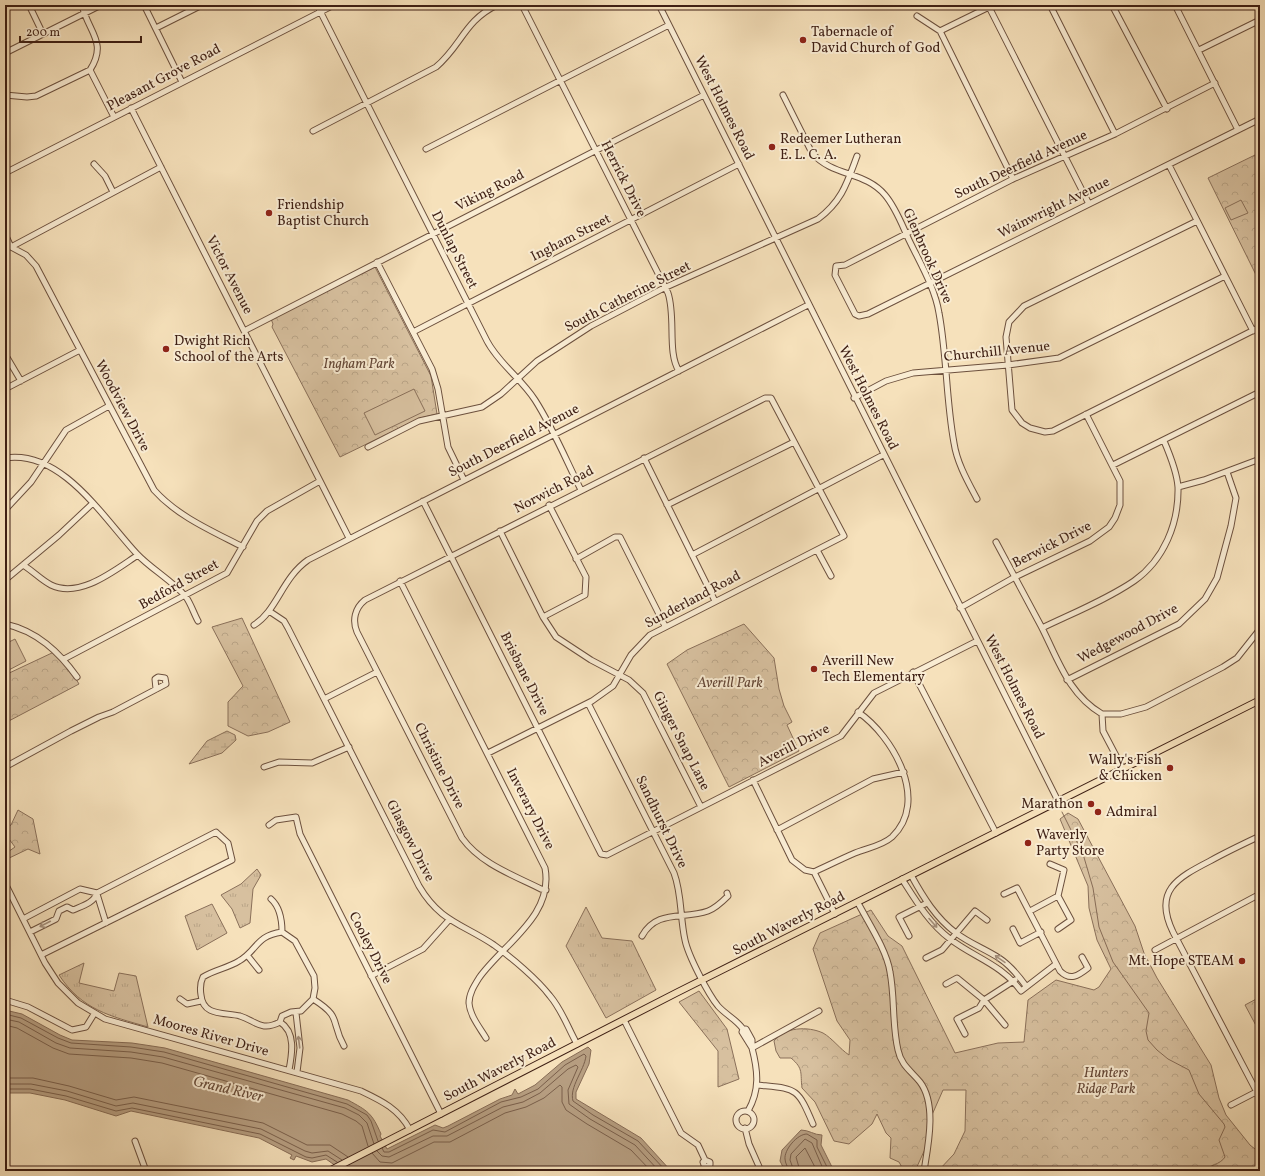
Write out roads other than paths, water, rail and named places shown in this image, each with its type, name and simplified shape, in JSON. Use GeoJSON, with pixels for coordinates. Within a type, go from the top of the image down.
{"type":"FeatureCollection","features":[{"type":"Feature","properties":{"kind":"main road","name":"South Waverly Road"},"geometry":{"type":"LineString","coordinates":[[329,1171],[624,1020],[858,903],[902,879],[1260,700]]}},
{"type":"Feature","properties":{"kind":"street"},"geometry":{"type":"LineString","coordinates":[[29,5],[43,34]]}},
{"type":"Feature","properties":{"kind":"street"},"geometry":{"type":"LineString","coordinates":[[5,95],[28,97],[36,96],[90,70],[98,55],[98,47],[96,36],[82,5]]}},
{"type":"Feature","properties":{"kind":"street"},"geometry":{"type":"LineString","coordinates":[[5,53],[101,5]]}},
{"type":"Feature","properties":{"kind":"street"},"geometry":{"type":"LineString","coordinates":[[144,5],[182,82]]}},
{"type":"Feature","properties":{"kind":"street"},"geometry":{"type":"LineString","coordinates":[[156,28],[202,5]]}},
{"type":"Feature","properties":{"kind":"street","name":"Dunlap Street"},"geometry":{"type":"LineString","coordinates":[[317,5],[493,352],[535,400],[581,490]]}},
{"type":"Feature","properties":{"kind":"street","name":"Pleasant Grove Road"},"geometry":{"type":"LineString","coordinates":[[5,173],[334,5]]}},
{"type":"Feature","properties":{"kind":"street"},"geometry":{"type":"LineString","coordinates":[[313,131],[436,67],[450,53],[473,21],[486,10],[497,5]]}},
{"type":"Feature","properties":{"kind":"street","name":"Herrick Drive"},"geometry":{"type":"LineString","coordinates":[[522,5],[631,220],[671,304],[673,354],[679,371]]}},
{"type":"Feature","properties":{"kind":"street","name":"West Holmes Road"},"geometry":{"type":"LineString","coordinates":[[659,5],[854,398],[1058,801]]}},
{"type":"Feature","properties":{"kind":"street"},"geometry":{"type":"LineString","coordinates":[[1050,5],[1115,134]]}},
{"type":"Feature","properties":{"kind":"street"},"geometry":{"type":"LineString","coordinates":[[1112,5],[1167,109]]}},
{"type":"Feature","properties":{"kind":"street"},"geometry":{"type":"LineString","coordinates":[[1175,5],[1238,130]]}},
{"type":"Feature","properties":{"kind":"street"},"geometry":{"type":"LineString","coordinates":[[940,31],[988,6],[1089,204]]}},
{"type":"Feature","properties":{"kind":"street"},"geometry":{"type":"LineString","coordinates":[[917,16],[940,31],[1014,180]]}},
{"type":"Feature","properties":{"kind":"street"},"geometry":{"type":"LineString","coordinates":[[1199,50],[1260,20]]}},
{"type":"Feature","properties":{"kind":"street"},"geometry":{"type":"LineString","coordinates":[[426,149],[669,25]]}},
{"type":"Feature","properties":{"kind":"street"},"geometry":{"type":"LineString","coordinates":[[90,70],[114,117]]}},
{"type":"Feature","properties":{"kind":"street"},"geometry":{"type":"LineString","coordinates":[[5,76],[5,91]]}},
{"type":"Feature","properties":{"kind":"street","name":"South Deerfield Avenue"},"geometry":{"type":"LineString","coordinates":[[859,316],[853,311],[835,275],[836,266],[845,265],[1014,180],[1167,109],[1215,83]]}},
{"type":"Feature","properties":{"kind":"street","name":"Viking Road"},"geometry":{"type":"LineString","coordinates":[[244,331],[596,151],[704,94]]}},
{"type":"Feature","properties":{"kind":"street","name":"Glenbrook Drive"},"geometry":{"type":"LineString","coordinates":[[783,95],[812,154],[828,167],[851,174],[875,185],[892,204],[929,284],[939,312],[954,444],[965,477],[977,499]]}},
{"type":"Feature","properties":{"kind":"street","name":"Victor Avenue"},"geometry":{"type":"LineString","coordinates":[[131,108],[349,538]]}},
{"type":"Feature","properties":{"kind":"street","name":"Wainwright Avenue"},"geometry":{"type":"LineString","coordinates":[[859,316],[868,314],[1260,119]]}},
{"type":"Feature","properties":{"kind":"street","name":"South Catherine Street"},"geometry":{"type":"LineString","coordinates":[[368,447],[419,422],[482,407],[501,394],[537,361],[590,326],[664,288],[818,219],[835,205],[843,192],[858,156]]}},
{"type":"Feature","properties":{"kind":"street"},"geometry":{"type":"LineString","coordinates":[[94,164],[105,176],[113,192]]}},
{"type":"Feature","properties":{"kind":"street","name":"Ingham Street"},"geometry":{"type":"LineString","coordinates":[[413,332],[739,164]]}},
{"type":"Feature","properties":{"kind":"street"},"geometry":{"type":"LineString","coordinates":[[1169,165],[1253,331]]}},
{"type":"Feature","properties":{"kind":"street"},"geometry":{"type":"LineString","coordinates":[[5,234],[8,247],[161,167]]}},
{"type":"Feature","properties":{"kind":"street"},"geometry":{"type":"LineString","coordinates":[[1198,220],[1024,306],[1009,322],[1006,337],[1012,410],[1022,423],[1035,430],[1053,431],[1260,327]]}},
{"type":"Feature","properties":{"kind":"street","name":"Woodview Drive"},"geometry":{"type":"LineString","coordinates":[[8,247],[20,251],[36,266],[147,478],[163,500],[184,516],[243,547]]}},
{"type":"Feature","properties":{"kind":"street"},"geometry":{"type":"LineString","coordinates":[[377,262],[435,379],[448,447],[464,480]]}},
{"type":"Feature","properties":{"kind":"street","name":"Churchill Avenue"},"geometry":{"type":"LineString","coordinates":[[854,398],[896,378],[913,373],[1008,365],[1059,358],[1225,276]]}},
{"type":"Feature","properties":{"kind":"street","name":"South Deerfield Avenue"},"geometry":{"type":"LineString","coordinates":[[254,625],[264,618],[279,593],[297,568],[308,560],[808,305]]}},
{"type":"Feature","properties":{"kind":"street"},"geometry":{"type":"LineString","coordinates":[[5,389],[80,350]]}},
{"type":"Feature","properties":{"kind":"street"},"geometry":{"type":"LineString","coordinates":[[5,354],[21,381]]}},
{"type":"Feature","properties":{"kind":"street"},"geometry":{"type":"LineString","coordinates":[[1113,465],[1260,392]]}},
{"type":"Feature","properties":{"kind":"street","name":"Norwich Road"},"geometry":{"type":"LineString","coordinates":[[355,615],[359,605],[365,600],[549,505],[765,398],[771,398],[794,442]]}},
{"type":"Feature","properties":{"kind":"street"},"geometry":{"type":"LineString","coordinates":[[5,510],[22,493],[44,464],[66,430],[109,406]]}},
{"type":"Feature","properties":{"kind":"street","name":"Berwick Drive"},"geometry":{"type":"LineString","coordinates":[[960,608],[1015,577],[1090,541],[1109,527],[1118,510],[1121,495],[1120,481],[1086,414]]}},
{"type":"Feature","properties":{"kind":"street"},"geometry":{"type":"LineString","coordinates":[[1042,628],[1111,595],[1135,580],[1150,568],[1170,536],[1176,509],[1178,487],[1174,469],[1164,441]]}},
{"type":"Feature","properties":{"kind":"street"},"geometry":{"type":"LineString","coordinates":[[667,505],[794,442],[818,489]]}},
{"type":"Feature","properties":{"kind":"street"},"geometry":{"type":"LineString","coordinates":[[692,555],[883,455]]}},
{"type":"Feature","properties":{"kind":"street"},"geometry":{"type":"LineString","coordinates":[[5,458],[20,457],[44,464],[69,480],[93,503],[138,555],[185,597],[198,621]]}},
{"type":"Feature","properties":{"kind":"street"},"geometry":{"type":"LineString","coordinates":[[644,458],[715,601]]}},
{"type":"Feature","properties":{"kind":"street"},"geometry":{"type":"LineString","coordinates":[[1178,487],[1195,483],[1260,459]]}},
{"type":"Feature","properties":{"kind":"street","name":"Wedgewood Drive"},"geometry":{"type":"LineString","coordinates":[[1067,680],[1179,624],[1205,599],[1217,578],[1236,498],[1227,472]]}},
{"type":"Feature","properties":{"kind":"street","name":"Bedford Street"},"geometry":{"type":"LineString","coordinates":[[64,660],[185,597],[227,573],[258,521],[267,511],[320,481]]}},
{"type":"Feature","properties":{"kind":"street","name":"Sunderland Road"},"geometry":{"type":"LineString","coordinates":[[488,753],[588,703],[613,686],[619,674],[639,645],[650,635],[844,536],[818,489]]}},
{"type":"Feature","properties":{"kind":"street","name":"Brisbane Drive"},"geometry":{"type":"LineString","coordinates":[[423,501],[449,556],[538,728],[596,846],[601,854],[607,855]]}},
{"type":"Feature","properties":{"kind":"street"},"geometry":{"type":"LineString","coordinates":[[5,580],[59,535],[93,503]]}},
{"type":"Feature","properties":{"kind":"street"},"geometry":{"type":"LineString","coordinates":[[543,617],[585,595],[586,578],[549,505]]}},
{"type":"Feature","properties":{"kind":"street","name":"Ginger Snap Lane"},"geometry":{"type":"LineString","coordinates":[[500,531],[543,617],[556,637],[590,660],[629,680],[643,693],[701,807]]}},
{"type":"Feature","properties":{"kind":"street"},"geometry":{"type":"LineString","coordinates":[[576,559],[614,537],[620,537],[665,626]]}},
{"type":"Feature","properties":{"kind":"street"},"geometry":{"type":"LineString","coordinates":[[996,542],[1042,628],[1067,680],[1084,702],[1102,714],[1121,714],[1146,707],[1223,667],[1237,658],[1260,630]]}},
{"type":"Feature","properties":{"kind":"street"},"geometry":{"type":"LineString","coordinates":[[817,550],[831,576]]}},
{"type":"Feature","properties":{"kind":"street"},"geometry":{"type":"LineString","coordinates":[[24,565],[51,584],[64,589],[78,587],[92,582],[138,555]]}},
{"type":"Feature","properties":{"kind":"street","name":"Inverary Drive"},"geometry":{"type":"LineString","coordinates":[[400,582],[544,862],[547,877],[546,890],[538,912],[484,972],[470,994],[470,1011],[486,1038]]}},
{"type":"Feature","properties":{"kind":"street","name":"Glasgow Drive"},"geometry":{"type":"LineString","coordinates":[[269,610],[284,621],[288,628],[423,892],[435,908],[449,920],[483,938],[502,952],[551,996],[577,1044]]}},
{"type":"Feature","properties":{"kind":"street","name":"Christine Drive"},"geometry":{"type":"LineString","coordinates":[[355,615],[356,628],[377,672],[465,842],[474,852],[489,863],[546,890]]}},
{"type":"Feature","properties":{"kind":"street"},"geometry":{"type":"LineString","coordinates":[[5,624],[27,632],[50,646],[64,660],[77,677]]}},
{"type":"Feature","properties":{"kind":"street","name":"Averill Drive"},"geometry":{"type":"LineString","coordinates":[[607,855],[841,736],[874,693],[977,641]]}},
{"type":"Feature","properties":{"kind":"street"},"geometry":{"type":"LineString","coordinates":[[324,699],[377,672]]}},
{"type":"Feature","properties":{"kind":"street"},"geometry":{"type":"LineString","coordinates":[[913,672],[996,832]]}},
{"type":"Feature","properties":{"kind":"street"},"geometry":{"type":"LineString","coordinates":[[5,767],[71,731],[113,712],[156,689]]}},
{"type":"Feature","properties":{"kind":"street","name":"Sandhurst Drive"},"geometry":{"type":"LineString","coordinates":[[588,703],[676,880],[686,946],[703,980],[718,1005],[734,1018],[743,1029],[746,1029],[757,1068],[757,1085],[754,1101],[748,1112]]}},
{"type":"Feature","properties":{"kind":"street"},"geometry":{"type":"LineString","coordinates":[[753,780],[792,860],[805,870],[814,872],[854,853],[879,845],[892,838],[905,816],[908,806],[908,791],[904,772],[882,735],[871,721],[858,712]]}},
{"type":"Feature","properties":{"kind":"street"},"geometry":{"type":"LineString","coordinates":[[1102,714],[1103,731],[1123,769]]}},
{"type":"Feature","properties":{"kind":"street"},"geometry":{"type":"LineString","coordinates":[[264,767],[279,762],[312,764],[349,747]]}},
{"type":"Feature","properties":{"kind":"street"},"geometry":{"type":"LineString","coordinates":[[777,830],[873,779],[904,772]]}},
{"type":"Feature","properties":{"kind":"street","name":"Cooley Drive"},"geometry":{"type":"LineString","coordinates":[[269,825],[276,820],[296,817],[300,834],[441,1114]]}},
{"type":"Feature","properties":{"kind":"street"},"geometry":{"type":"LineString","coordinates":[[23,919],[80,890],[97,893],[216,832],[228,843],[232,860],[41,955]]}},
{"type":"Feature","properties":{"kind":"street"},"geometry":{"type":"LineString","coordinates":[[1260,836],[1191,871],[1177,880],[1167,898],[1166,908],[1171,927],[1176,938],[1258,1091],[1260,1098]]}},
{"type":"Feature","properties":{"kind":"street"},"geometry":{"type":"LineString","coordinates":[[1050,864],[1064,870],[1058,896],[1071,920],[1058,929]]}},
{"type":"Feature","properties":{"kind":"street"},"geometry":{"type":"LineString","coordinates":[[814,872],[835,914]]}},
{"type":"Feature","properties":{"kind":"street"},"geometry":{"type":"LineString","coordinates":[[911,875],[927,903],[955,933],[1000,958],[1019,976],[1026,986]]}},
{"type":"Feature","properties":{"kind":"street"},"geometry":{"type":"LineString","coordinates":[[902,879],[919,907],[936,926],[950,939],[994,965],[1013,981],[1021,991],[1056,964]]}},
{"type":"Feature","properties":{"kind":"street","name":"Moores River Drive"},"geometry":{"type":"LineString","coordinates":[[5,884],[52,975],[66,993],[94,1014],[105,1019],[348,1087],[376,1098],[394,1108],[403,1118],[410,1130]]}},
{"type":"Feature","properties":{"kind":"street"},"geometry":{"type":"LineString","coordinates":[[1004,894],[1017,888],[1041,932],[1056,964],[1064,976],[1070,978],[1088,968],[1082,957]]}},
{"type":"Feature","properties":{"kind":"street"},"geometry":{"type":"LineString","coordinates":[[97,893],[106,923]]}},
{"type":"Feature","properties":{"kind":"street"},"geometry":{"type":"LineString","coordinates":[[30,932],[56,919],[59,911],[67,907],[73,910],[92,901],[97,893]]}},
{"type":"Feature","properties":{"kind":"street"},"geometry":{"type":"LineString","coordinates":[[642,936],[647,927],[654,921],[711,910],[728,896],[727,893]]}},
{"type":"Feature","properties":{"kind":"street"},"geometry":{"type":"LineString","coordinates":[[1155,950],[1260,894]]}},
{"type":"Feature","properties":{"kind":"street"},"geometry":{"type":"LineString","coordinates":[[1030,912],[1058,896]]}},
{"type":"Feature","properties":{"kind":"street"},"geometry":{"type":"LineString","coordinates":[[271,899],[277,903],[282,922],[282,932]]}},
{"type":"Feature","properties":{"kind":"street"},"geometry":{"type":"LineString","coordinates":[[858,903],[890,970],[898,1051],[904,1066],[920,1083],[926,1098],[930,1127],[924,1171]]}},
{"type":"Feature","properties":{"kind":"street"},"geometry":{"type":"LineString","coordinates":[[909,936],[899,917],[927,903]]}},
{"type":"Feature","properties":{"kind":"street"},"geometry":{"type":"LineString","coordinates":[[926,958],[942,950],[975,911],[987,920]]}},
{"type":"Feature","properties":{"kind":"street"},"geometry":{"type":"LineString","coordinates":[[371,976],[423,949],[449,920]]}},
{"type":"Feature","properties":{"kind":"street"},"geometry":{"type":"LineString","coordinates":[[1013,929],[1020,943],[1041,932]]}},
{"type":"Feature","properties":{"kind":"street"},"geometry":{"type":"LineString","coordinates":[[282,932],[295,941],[314,976],[315,988],[313,999],[301,1011],[291,1012],[282,1016],[280,1022],[273,1026],[257,1025],[242,1016],[217,1014],[210,1011],[201,1001],[200,989],[203,977],[210,972],[240,960],[247,955],[263,937],[282,932]]}},
{"type":"Feature","properties":{"kind":"street"},"geometry":{"type":"LineString","coordinates":[[247,955],[259,970]]}},
{"type":"Feature","properties":{"kind":"street"},"geometry":{"type":"LineString","coordinates":[[965,1034],[957,1020],[979,1008],[984,1000],[1019,976]]}},
{"type":"Feature","properties":{"kind":"street"},"geometry":{"type":"LineString","coordinates":[[946,984],[957,978],[984,1000],[1005,1024]]}},
{"type":"Feature","properties":{"kind":"street"},"geometry":{"type":"LineString","coordinates":[[180,999],[187,1004],[201,1001]]}},
{"type":"Feature","properties":{"kind":"street"},"geometry":{"type":"LineString","coordinates":[[313,999],[332,1013],[336,1022],[339,1038],[344,1046]]}},
{"type":"Feature","properties":{"kind":"street"},"geometry":{"type":"LineString","coordinates":[[5,1000],[28,1007],[72,1030],[86,1026],[94,1014]]}},
{"type":"Feature","properties":{"kind":"street"},"geometry":{"type":"LineString","coordinates":[[752,1048],[819,1011]]}},
{"type":"Feature","properties":{"kind":"street"},"geometry":{"type":"LineString","coordinates":[[296,1012],[300,1048],[297,1072]]}},
{"type":"Feature","properties":{"kind":"street"},"geometry":{"type":"LineString","coordinates":[[624,1020],[681,1133],[698,1145],[705,1160]]}},
{"type":"Feature","properties":{"kind":"street"},"geometry":{"type":"LineString","coordinates":[[280,1022],[286,1026],[290,1033],[292,1048],[289,1070]]}},
{"type":"Feature","properties":{"kind":"street"},"geometry":{"type":"LineString","coordinates":[[757,1085],[790,1089],[801,1100],[813,1124]]}},
{"type":"Feature","properties":{"kind":"street"},"geometry":{"type":"LineString","coordinates":[[1231,1105],[1258,1091]]}},
{"type":"Feature","properties":{"kind":"street"},"geometry":{"type":"LineString","coordinates":[[748,1112],[752,1115],[753,1121],[750,1127],[745,1128],[738,1125],[736,1118],[740,1113],[748,1112]]}},
{"type":"Feature","properties":{"kind":"street"},"geometry":{"type":"LineString","coordinates":[[745,1128],[758,1170]]}},
{"type":"Feature","properties":{"kind":"street"},"geometry":{"type":"LineString","coordinates":[[135,1141],[146,1171]]}},
{"type":"Feature","properties":{"kind":"water","name":"Grand River"},"geometry":{"type":"Polygon","coordinates":[[[5,1010],[22,1014],[72,1040],[132,1043],[165,1048],[348,1100],[369,1113],[378,1127],[381,1134],[380,1136],[387,1149],[435,1125],[443,1128],[448,1126],[500,1099],[512,1095],[515,1089],[518,1094],[535,1085],[562,1062],[588,1047],[591,1050],[589,1064],[576,1092],[576,1099],[641,1138],[671,1171],[343,1171],[326,1159],[312,1162],[296,1156],[294,1160],[290,1158],[292,1155],[259,1138],[131,1111],[116,1116],[65,1100],[30,1093],[5,1093],[5,1010]]]}},
{"type":"Feature","properties":{"kind":"water"},"geometry":{"type":"Polygon","coordinates":[[[801,1130],[822,1135],[821,1145],[834,1171],[785,1171],[780,1161],[782,1150],[801,1130]]]}},
{"type":"Feature","properties":{"kind":"waterway"},"geometry":{"type":"LineString","coordinates":[[1062,812],[1083,854],[1093,888],[1099,927],[1113,962],[1149,1013],[1146,1031],[1148,1040],[1168,1059],[1189,1070],[1199,1094],[1224,1124],[1225,1127],[1219,1140],[1225,1157],[1220,1162],[1203,1171]]}},
{"type":"Feature","properties":{"kind":"place","name":"Tabernacle of David Church of God"},"geometry":{"type":"Point","coordinates":[803,40]}},
{"type":"Feature","properties":{"kind":"place","name":"Redeemer Lutheran E. L. C. A."},"geometry":{"type":"Point","coordinates":[772,147]}},
{"type":"Feature","properties":{"kind":"place","name":"Friendship Baptist Church"},"geometry":{"type":"Point","coordinates":[269,213]}},
{"type":"Feature","properties":{"kind":"place","name":"Dwight Rich School of the Arts"},"geometry":{"type":"Point","coordinates":[166,349]}},
{"type":"Feature","properties":{"kind":"place","name":"Averill New Tech Elementary"},"geometry":{"type":"Point","coordinates":[814,669]}},
{"type":"Feature","properties":{"kind":"place","name":"Wally's Fish & Chicken"},"geometry":{"type":"Point","coordinates":[1170,768]}},
{"type":"Feature","properties":{"kind":"place","name":"Marathon"},"geometry":{"type":"Point","coordinates":[1091,804]}},
{"type":"Feature","properties":{"kind":"place","name":"Admiral"},"geometry":{"type":"Point","coordinates":[1098,812]}},
{"type":"Feature","properties":{"kind":"place","name":"Waverly Party Store"},"geometry":{"type":"Point","coordinates":[1028,843]}},
{"type":"Feature","properties":{"kind":"place","name":"Mt. Hope STEAM"},"geometry":{"type":"Point","coordinates":[1242,961]}},
{"type":"Feature","properties":{"kind":"park label","name":"Ingham Park"},"geometry":{"type":"Point","coordinates":[359,364]}},
{"type":"Feature","properties":{"kind":"park label","name":"Averill Park"},"geometry":{"type":"Point","coordinates":[730,683]}},
{"type":"Feature","properties":{"kind":"park label","name":"Hunters Ridge Park"},"geometry":{"type":"Point","coordinates":[1106,1082]}}]}
